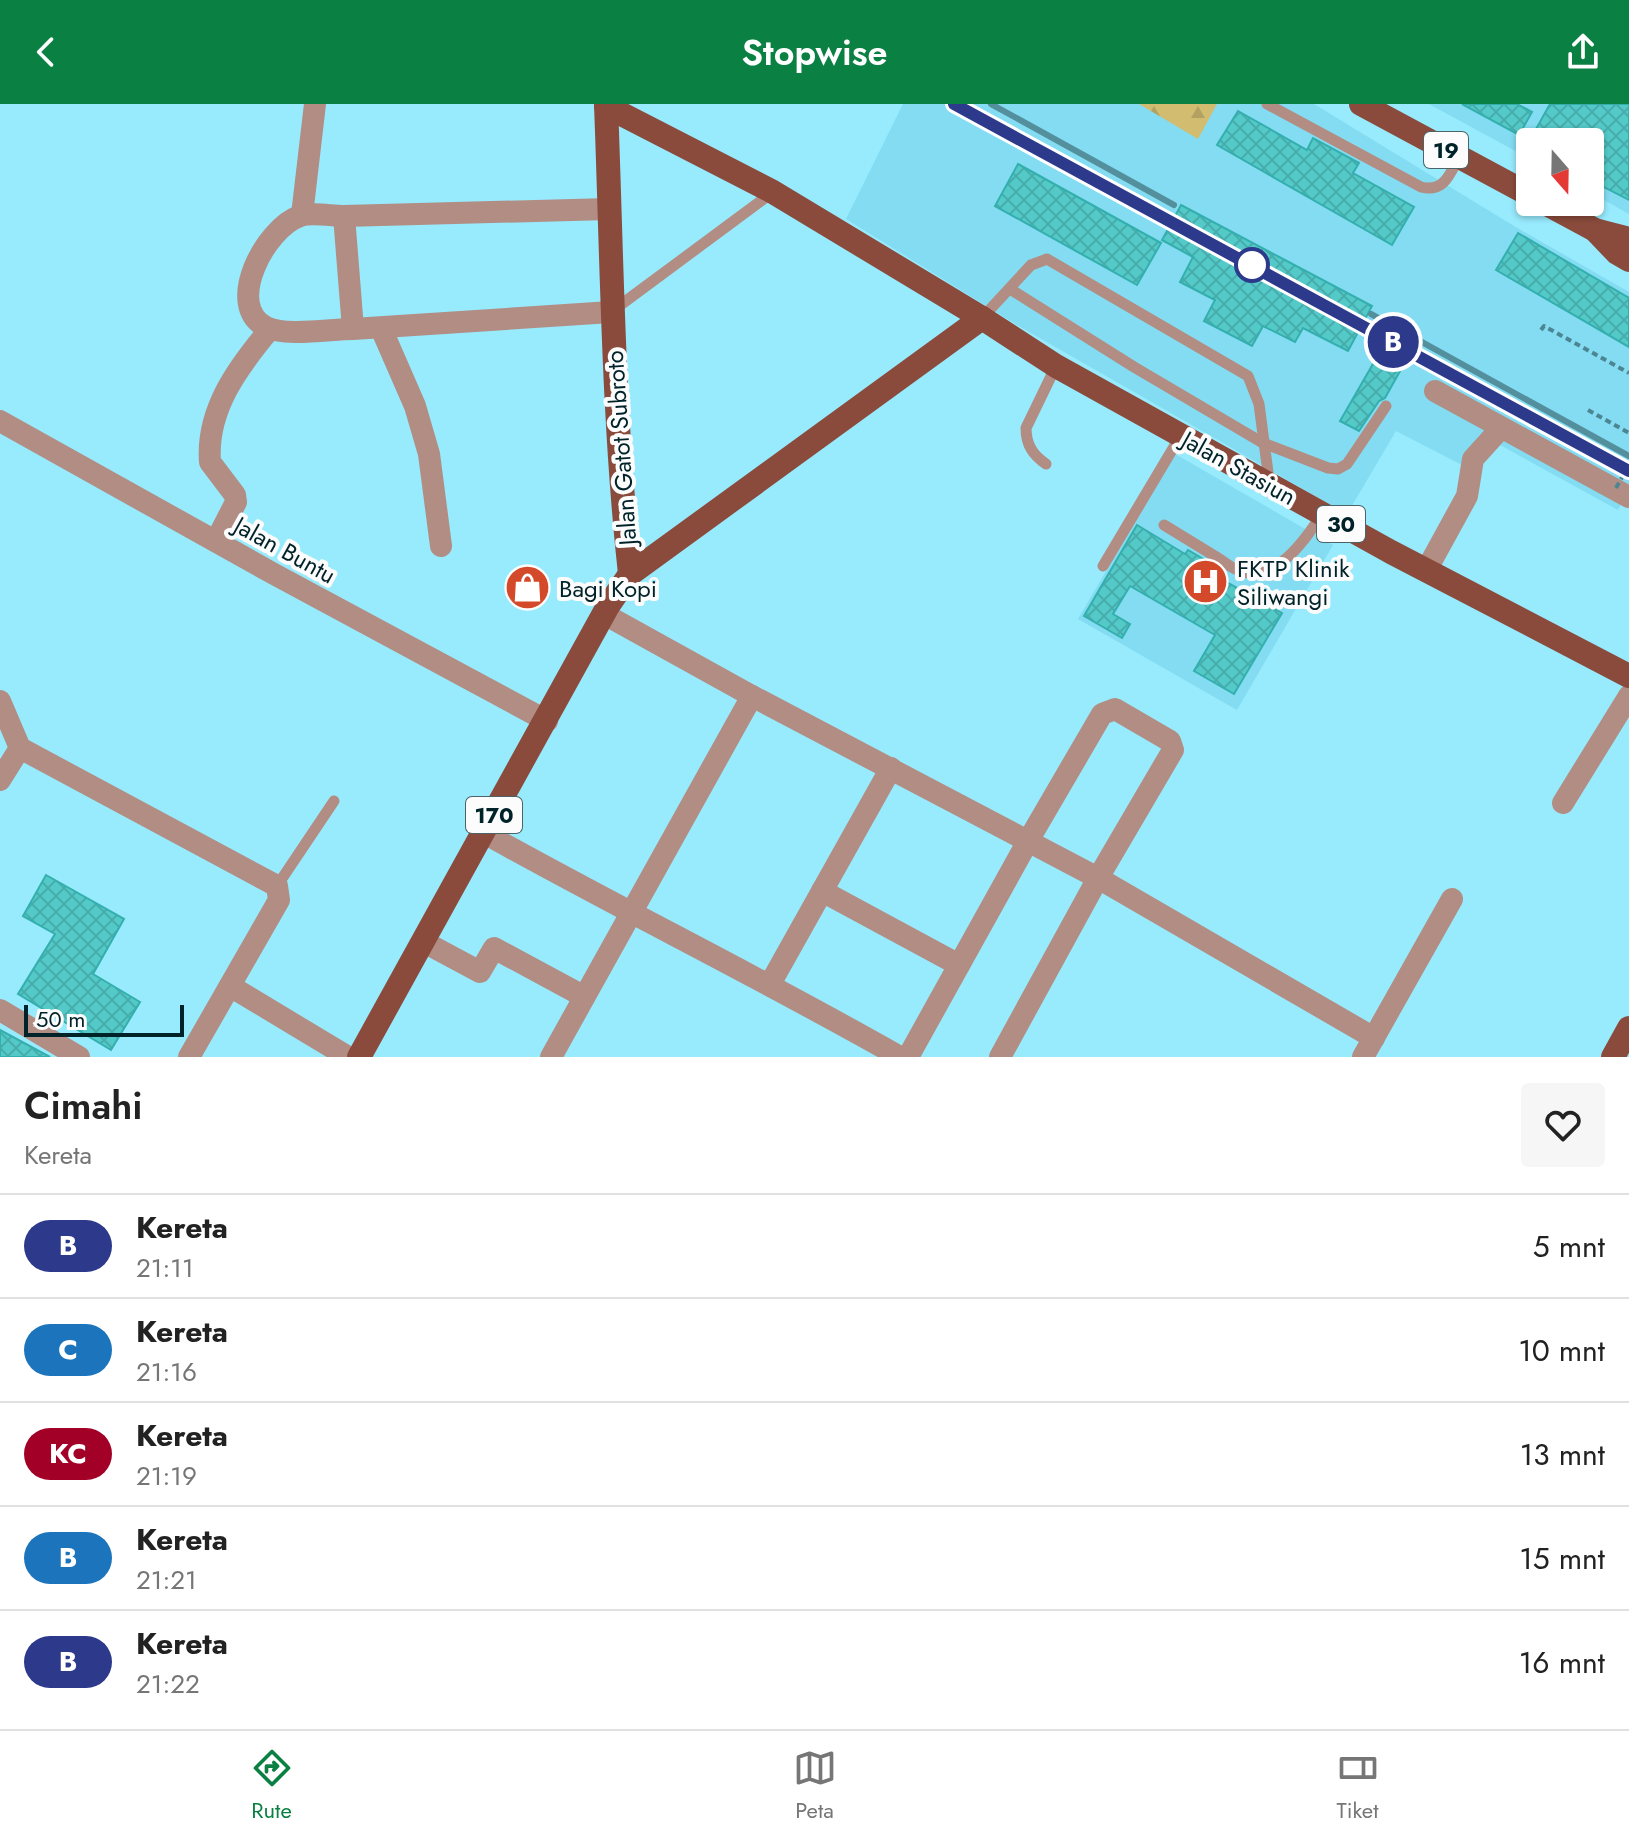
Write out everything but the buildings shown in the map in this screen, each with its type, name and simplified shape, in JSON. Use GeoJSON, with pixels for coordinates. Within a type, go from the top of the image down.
{"type":"FeatureCollection","features":[{"type":"Feature","properties":{"kind":"main road","name":"19"},"geometry":{"type":"LineString","coordinates":[[1361,104],[1516,188]]}},
{"type":"Feature","properties":{"kind":"main road","name":"Jalan Stasiun"},"geometry":{"type":"LineString","coordinates":[[606,105],[773,192],[1056,366],[1322,514],[1629,676]]}},
{"type":"Feature","properties":{"kind":"main road","name":"Jalan Gatot Subroto"},"geometry":{"type":"LineString","coordinates":[[359,1057],[604,614],[630,574],[611,312],[606,105]]}},
{"type":"Feature","properties":{"kind":"main road"},"geometry":{"type":"LineString","coordinates":[[1569,216],[1595,230],[1629,239]]}},
{"type":"Feature","properties":{"kind":"main road"},"geometry":{"type":"LineString","coordinates":[[1595,230],[1617,253],[1629,260]]}},
{"type":"Feature","properties":{"kind":"main road"},"geometry":{"type":"LineString","coordinates":[[630,574],[982,318]]}},
{"type":"Feature","properties":{"kind":"main road"},"geometry":{"type":"LineString","coordinates":[[623,507],[639,534],[657,541],[677,542]]}},
{"type":"Feature","properties":{"kind":"main road"},"geometry":{"type":"LineString","coordinates":[[1613,1057],[1629,1028]]}},
{"type":"Feature","properties":{"kind":"street"},"geometry":{"type":"LineString","coordinates":[[302,215],[315,104]]}},
{"type":"Feature","properties":{"kind":"street"},"geometry":{"type":"LineString","coordinates":[[609,209],[302,215],[280,227],[268,239],[249,285],[249,302],[257,319],[270,329],[290,331],[611,312]]}},
{"type":"Feature","properties":{"kind":"street"},"geometry":{"type":"LineString","coordinates":[[344,216],[353,329]]}},
{"type":"Feature","properties":{"kind":"street"},"geometry":{"type":"LineString","coordinates":[[381,328],[415,406],[429,454],[441,546]]}},
{"type":"Feature","properties":{"kind":"street"},"geometry":{"type":"LineString","coordinates":[[216,541],[236,502],[235,495],[210,462],[213,423],[225,392],[252,350],[270,329]]}},
{"type":"Feature","properties":{"kind":"street"},"geometry":{"type":"LineString","coordinates":[[1435,391],[1623,493]]}},
{"type":"Feature","properties":{"kind":"street","name":"Jalan Buntu"},"geometry":{"type":"LineString","coordinates":[[0,421],[547,721]]}},
{"type":"Feature","properties":{"kind":"street"},"geometry":{"type":"LineString","coordinates":[[1427,569],[1467,496],[1473,459],[1501,428]]}},
{"type":"Feature","properties":{"kind":"street"},"geometry":{"type":"LineString","coordinates":[[604,614],[752,696],[1098,878],[1368,1047],[1452,899]]}},
{"type":"Feature","properties":{"kind":"street"},"geometry":{"type":"LineString","coordinates":[[551,1057],[752,696]]}},
{"type":"Feature","properties":{"kind":"street"},"geometry":{"type":"LineString","coordinates":[[1563,803],[1629,696]]}},
{"type":"Feature","properties":{"kind":"street"},"geometry":{"type":"LineString","coordinates":[[0,701],[20,748],[277,886],[279,900],[189,1057]]}},
{"type":"Feature","properties":{"kind":"street"},"geometry":{"type":"LineString","coordinates":[[908,1057],[1102,714],[1115,709],[1170,741],[1173,750],[1098,878],[1000,1057]]}},
{"type":"Feature","properties":{"kind":"street"},"geometry":{"type":"LineString","coordinates":[[0,780],[20,748]]}},
{"type":"Feature","properties":{"kind":"street"},"geometry":{"type":"LineString","coordinates":[[770,984],[891,768]]}},
{"type":"Feature","properties":{"kind":"street"},"geometry":{"type":"LineString","coordinates":[[484,833],[632,915],[770,984],[900,1057]]}},
{"type":"Feature","properties":{"kind":"street"},"geometry":{"type":"LineString","coordinates":[[822,891],[959,965]]}},
{"type":"Feature","properties":{"kind":"street"},"geometry":{"type":"LineString","coordinates":[[424,942],[480,972],[494,948],[583,996]]}},
{"type":"Feature","properties":{"kind":"street"},"geometry":{"type":"LineString","coordinates":[[230,986],[348,1057]]}},
{"type":"Feature","properties":{"kind":"street"},"geometry":{"type":"LineString","coordinates":[[0,1010],[79,1057]]}},
{"type":"Feature","properties":{"kind":"lane"},"geometry":{"type":"LineString","coordinates":[[1267,104],[1421,187],[1439,187],[1446,181],[1459,157]]}},
{"type":"Feature","properties":{"kind":"lane"},"geometry":{"type":"LineString","coordinates":[[611,312],[773,192]]}},
{"type":"Feature","properties":{"kind":"lane"},"geometry":{"type":"LineString","coordinates":[[982,318],[1031,265],[1047,259],[1248,376],[1259,404],[1270,485]]}},
{"type":"Feature","properties":{"kind":"lane"},"geometry":{"type":"LineString","coordinates":[[1010,289],[1263,443],[1338,469],[1347,464],[1386,406]]}},
{"type":"Feature","properties":{"kind":"lane"},"geometry":{"type":"LineString","coordinates":[[1046,464],[1035,456],[1026,439],[1026,428],[1056,366]]}},
{"type":"Feature","properties":{"kind":"lane"},"geometry":{"type":"LineString","coordinates":[[1103,566],[1181,435]]}},
{"type":"Feature","properties":{"kind":"lane"},"geometry":{"type":"LineString","coordinates":[[1164,525],[1240,572],[1256,572],[1274,567],[1290,555],[1322,514]]}},
{"type":"Feature","properties":{"kind":"lane"},"geometry":{"type":"LineString","coordinates":[[277,886],[334,801]]}},
{"type":"Feature","properties":{"kind":"path"},"geometry":{"type":"LineString","coordinates":[[1541,330],[1544,326],[1629,373]]}},
{"type":"Feature","properties":{"kind":"path"},"geometry":{"type":"LineString","coordinates":[[1588,410],[1629,433]]}},
{"type":"Feature","properties":{"kind":"path"},"geometry":{"type":"LineString","coordinates":[[1623,493],[1629,465]]}},
{"type":"Feature","properties":{"kind":"shaded area"},"geometry":{"type":"Polygon","coordinates":[[[903,104],[1314,104],[1629,292],[1629,493],[1618,510],[1480,434],[1462,465],[1396,431],[1347,514],[1017,325],[846,219],[903,104]]]}},
{"type":"Feature","properties":{"kind":"shaded area"},"geometry":{"type":"Polygon","coordinates":[[[1429,104],[1629,104],[1629,214],[1604,200],[1604,128],[1516,128],[1516,151],[1429,104]]]}},
{"type":"Feature","properties":{"kind":"shaded area","name":"FKTP Klinik Siliwangi"},"geometry":{"type":"Polygon","coordinates":[[[1175,454],[1333,545],[1237,710],[1078,619],[1175,454]]]}},
{"type":"Feature","properties":{"kind":"green space"},"geometry":{"type":"Polygon","coordinates":[[[1139,104],[1217,104],[1198,139],[1139,104]]]}},
{"type":"Feature","properties":{"kind":"railway"},"geometry":{"type":"LineString","coordinates":[[954,104],[1170,221]]}},
{"type":"Feature","properties":{"kind":"railway"},"geometry":{"type":"LineString","coordinates":[[991,104],[1174,205]]}},
{"type":"Feature","properties":{"kind":"railway"},"geometry":{"type":"LineString","coordinates":[[1371,314],[1629,456]]}},
{"type":"Feature","properties":{"kind":"railway"},"geometry":{"type":"LineString","coordinates":[[1363,326],[1629,471]]}},
{"type":"Feature","properties":{"kind":"train","name":"B"},"geometry":{"type":"LineString","coordinates":[[954,104],[1629,471]]}},
{"type":"Feature","properties":{"kind":"place","name":"FKTP Klinik Siliwangi"},"geometry":{"type":"Point","coordinates":[1206,582]}},
{"type":"Feature","properties":{"kind":"place","name":"Bagi Kopi"},"geometry":{"type":"Point","coordinates":[528,588]}}]}
